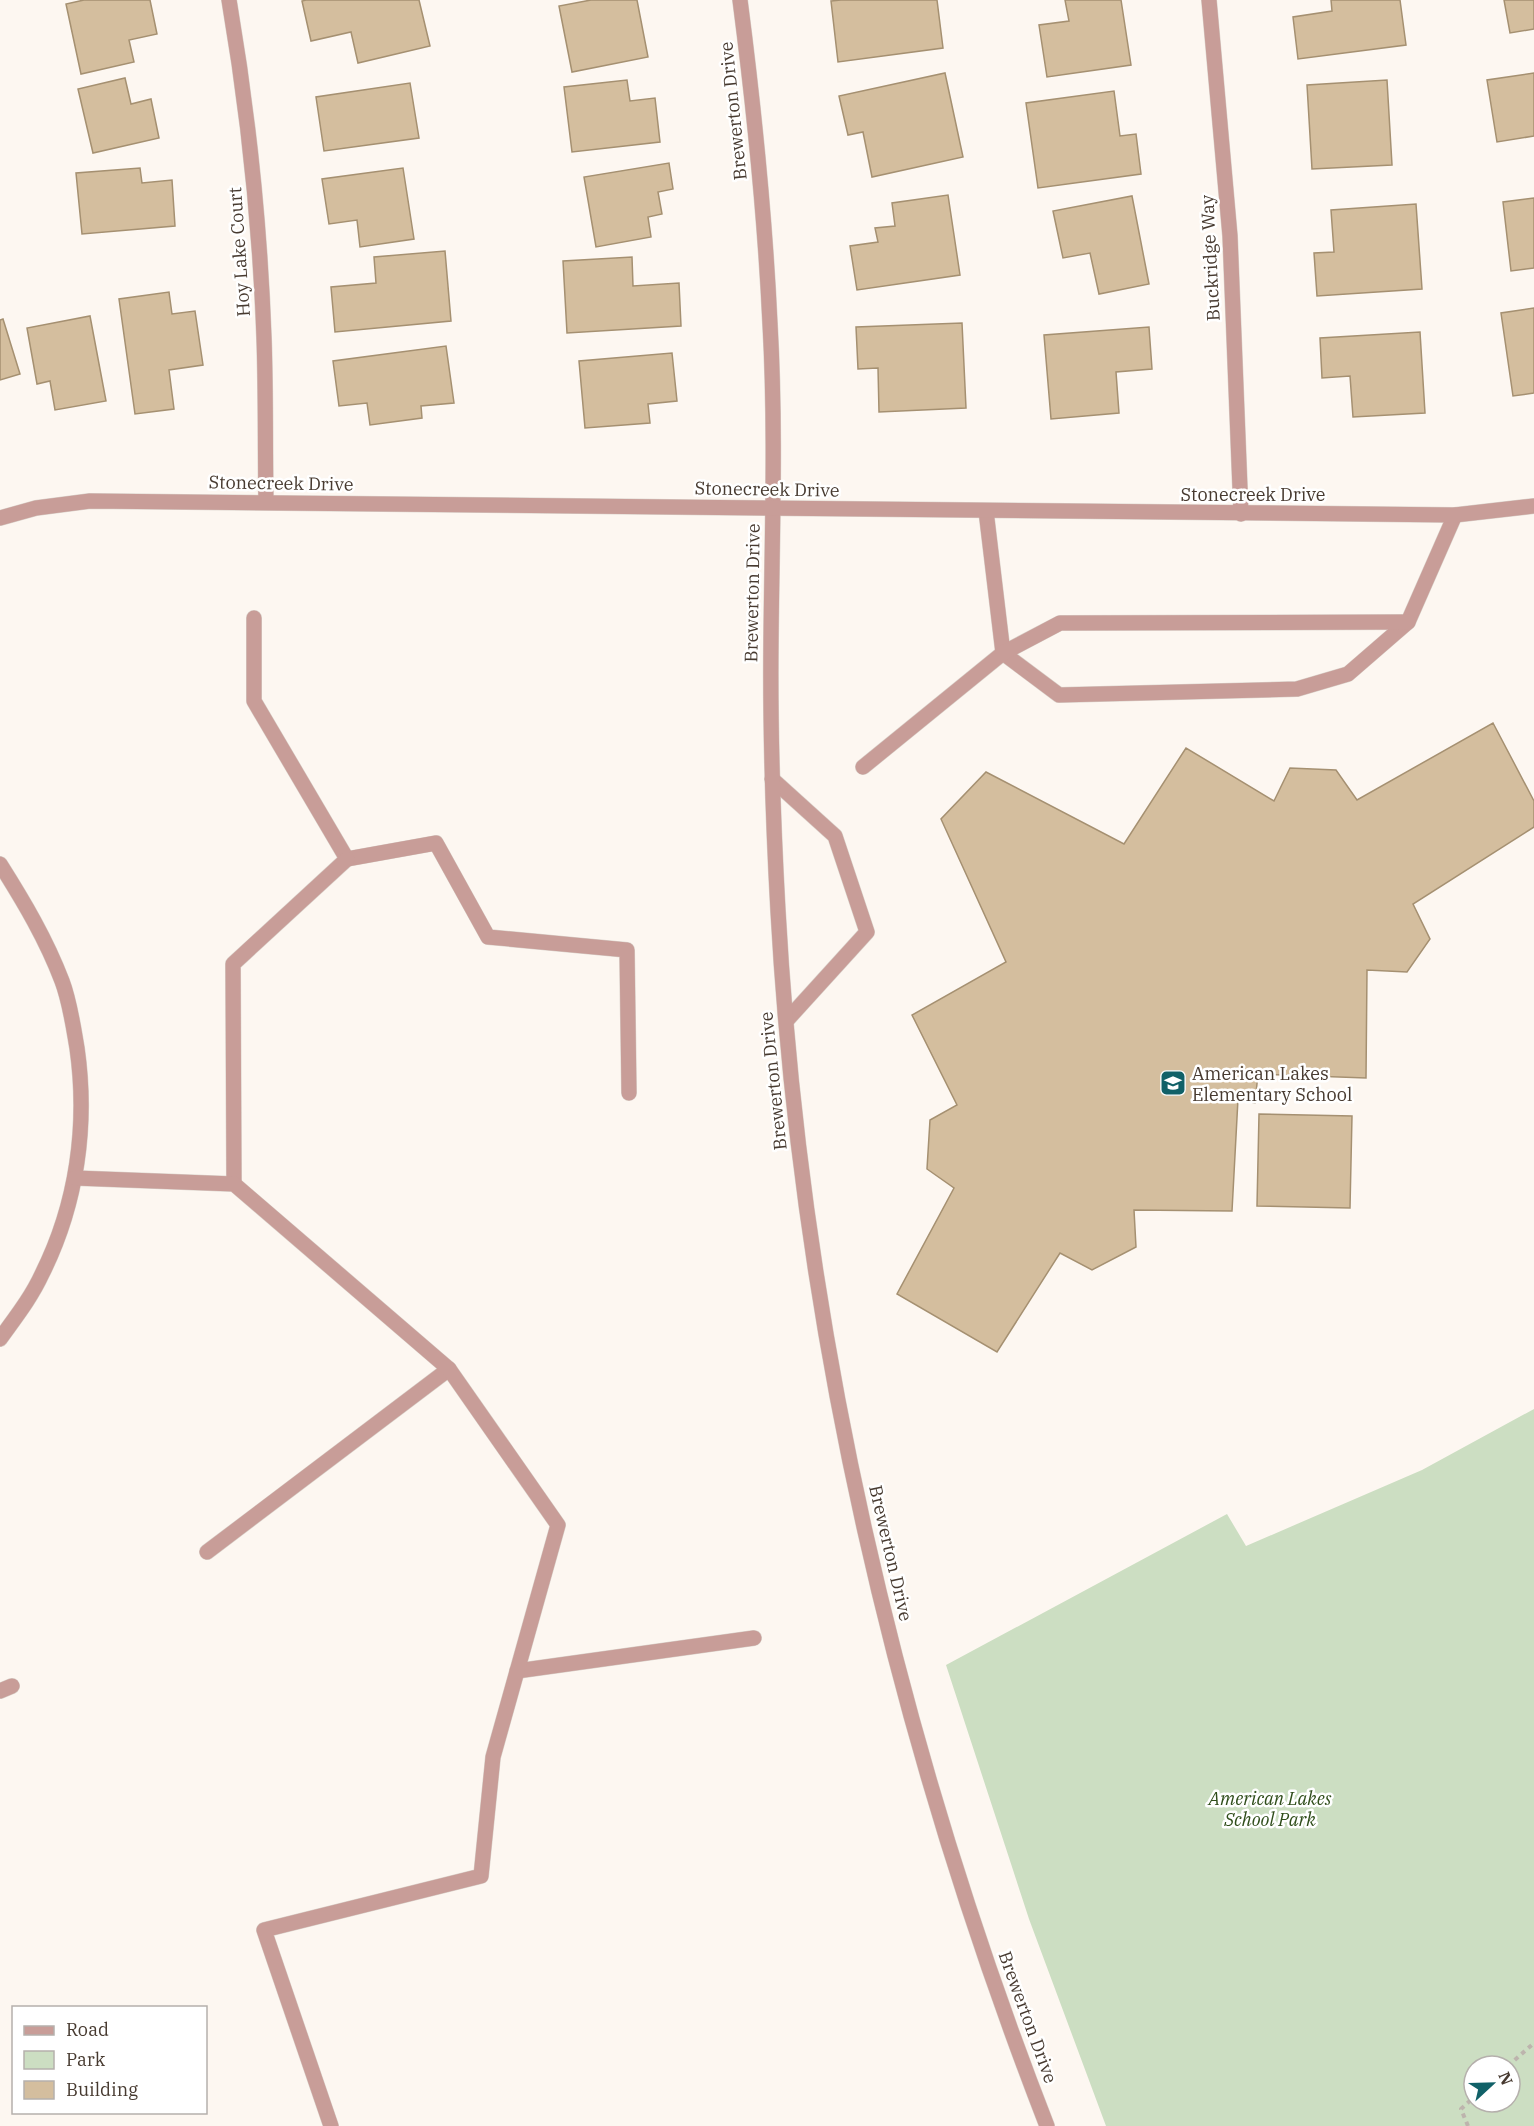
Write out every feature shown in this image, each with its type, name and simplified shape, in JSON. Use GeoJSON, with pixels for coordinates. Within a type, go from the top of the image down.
{"type":"FeatureCollection","features":[{"type":"Feature","properties":{"kind":"street","name":"Hoy Lake Court"},"geometry":{"type":"LineString","coordinates":[[229,0],[236,38],[257,211],[264,339],[266,502]]}},
{"type":"Feature","properties":{"kind":"street","name":"Brewerton Drive"},"geometry":{"type":"LineString","coordinates":[[740,0],[758,142],[771,328],[772,779],[778,915],[795,1119],[824,1321],[862,1522],[911,1720],[971,1916],[1047,2126]]}},
{"type":"Feature","properties":{"kind":"street","name":"Buckridge Way"},"geometry":{"type":"LineString","coordinates":[[1209,0],[1230,236],[1241,514]]}},
{"type":"Feature","properties":{"kind":"street","name":"Stonecreek Drive"},"geometry":{"type":"LineString","coordinates":[[0,518],[36,508],[90,501],[1455,515],[1534,506]]}},
{"type":"Feature","properties":{"kind":"street"},"geometry":{"type":"LineString","coordinates":[[986,511],[1003,653],[1059,695],[1296,689],[1348,674],[1408,622],[1455,515]]}},
{"type":"Feature","properties":{"kind":"street"},"geometry":{"type":"LineString","coordinates":[[254,618],[254,701],[347,860]]}},
{"type":"Feature","properties":{"kind":"street"},"geometry":{"type":"LineString","coordinates":[[863,767],[1003,653],[1060,624],[1408,622]]}},
{"type":"Feature","properties":{"kind":"street"},"geometry":{"type":"LineString","coordinates":[[772,779],[835,836],[867,932],[787,1020]]}},
{"type":"Feature","properties":{"kind":"street"},"geometry":{"type":"LineString","coordinates":[[234,1184],[233,964],[347,860],[436,843],[488,937],[627,950],[629,1093]]}},
{"type":"Feature","properties":{"kind":"street"},"geometry":{"type":"LineString","coordinates":[[0,864],[35,921],[62,982],[72,1014],[81,1079],[82,1113],[75,1178],[67,1211],[43,1273],[27,1302],[0,1339]]}},
{"type":"Feature","properties":{"kind":"street"},"geometry":{"type":"LineString","coordinates":[[75,1178],[234,1184],[449,1369],[558,1525],[493,1757],[481,1876],[264,1930],[331,2126]]}},
{"type":"Feature","properties":{"kind":"street"},"geometry":{"type":"LineString","coordinates":[[207,1552],[449,1369]]}},
{"type":"Feature","properties":{"kind":"street"},"geometry":{"type":"LineString","coordinates":[[517,1671],[754,1638]]}},
{"type":"Feature","properties":{"kind":"path"},"geometry":{"type":"LineString","coordinates":[[1522,2054],[1534,2043]]}},
{"type":"Feature","properties":{"kind":"green space","name":"American Lakes School Park"},"geometry":{"type":"Polygon","coordinates":[[[1534,1409],[1534,2126],[1106,2126],[1029,1919],[946,1665],[1227,1514],[1246,1546],[1422,1470],[1534,1409]]]}},
{"type":"Feature","properties":{"kind":"building"},"geometry":{"type":"Polygon","coordinates":[[[84,0],[150,0],[157,34],[129,40],[134,62],[81,74],[66,4],[84,0]]]}},
{"type":"Feature","properties":{"kind":"building"},"geometry":{"type":"Polygon","coordinates":[[[419,0],[430,46],[358,63],[351,32],[311,41],[302,1],[419,0]]]}},
{"type":"Feature","properties":{"kind":"building"},"geometry":{"type":"Polygon","coordinates":[[[591,0],[637,0],[648,57],[572,72],[559,6],[591,0]]]}},
{"type":"Feature","properties":{"kind":"building"},"geometry":{"type":"Polygon","coordinates":[[[937,0],[943,48],[838,62],[831,1],[937,0]]]}},
{"type":"Feature","properties":{"kind":"building"},"geometry":{"type":"Polygon","coordinates":[[[1065,0],[1121,0],[1131,65],[1047,77],[1039,25],[1069,21],[1065,0]]]}},
{"type":"Feature","properties":{"kind":"building"},"geometry":{"type":"Polygon","coordinates":[[[1331,0],[1400,0],[1406,45],[1298,59],[1293,17],[1332,11],[1331,0]]]}},
{"type":"Feature","properties":{"kind":"building"},"geometry":{"type":"Polygon","coordinates":[[[1504,0],[1534,0],[1534,29],[1510,33],[1504,0]]]}},
{"type":"Feature","properties":{"kind":"building"},"geometry":{"type":"Polygon","coordinates":[[[945,73],[963,157],[872,177],[863,132],[848,135],[839,96],[945,73]]]}},
{"type":"Feature","properties":{"kind":"building"},"geometry":{"type":"Polygon","coordinates":[[[1534,73],[1534,136],[1497,142],[1487,80],[1534,73]]]}},
{"type":"Feature","properties":{"kind":"building"},"geometry":{"type":"Polygon","coordinates":[[[125,78],[131,104],[151,99],[159,138],[93,153],[78,89],[125,78]]]}},
{"type":"Feature","properties":{"kind":"building"},"geometry":{"type":"Polygon","coordinates":[[[627,80],[630,101],[655,98],[660,142],[572,152],[564,87],[627,80]]]}},
{"type":"Feature","properties":{"kind":"building"},"geometry":{"type":"Polygon","coordinates":[[[1387,80],[1392,165],[1312,169],[1307,85],[1387,80]]]}},
{"type":"Feature","properties":{"kind":"building"},"geometry":{"type":"Polygon","coordinates":[[[410,83],[419,138],[324,151],[316,97],[410,83]]]}},
{"type":"Feature","properties":{"kind":"building"},"geometry":{"type":"Polygon","coordinates":[[[1114,91],[1120,136],[1136,134],[1141,174],[1038,188],[1026,103],[1114,91]]]}},
{"type":"Feature","properties":{"kind":"building"},"geometry":{"type":"Polygon","coordinates":[[[669,163],[673,189],[658,192],[662,214],[648,217],[651,237],[596,247],[584,177],[669,163]]]}},
{"type":"Feature","properties":{"kind":"building"},"geometry":{"type":"Polygon","coordinates":[[[140,168],[142,183],[172,180],[175,226],[82,234],[76,173],[140,168]]]}},
{"type":"Feature","properties":{"kind":"building"},"geometry":{"type":"Polygon","coordinates":[[[403,168],[414,239],[360,247],[357,220],[329,224],[322,179],[403,168]]]}},
{"type":"Feature","properties":{"kind":"building"},"geometry":{"type":"Polygon","coordinates":[[[948,195],[960,275],[857,290],[850,246],[878,242],[875,228],[895,226],[892,203],[948,195]]]}},
{"type":"Feature","properties":{"kind":"building"},"geometry":{"type":"Polygon","coordinates":[[[1132,196],[1149,284],[1099,294],[1090,253],[1063,258],[1053,211],[1132,196]]]}},
{"type":"Feature","properties":{"kind":"building"},"geometry":{"type":"Polygon","coordinates":[[[1534,198],[1534,268],[1511,271],[1503,202],[1534,198]]]}},
{"type":"Feature","properties":{"kind":"building"},"geometry":{"type":"Polygon","coordinates":[[[1416,204],[1422,289],[1317,296],[1314,253],[1334,252],[1331,210],[1416,204]]]}},
{"type":"Feature","properties":{"kind":"building"},"geometry":{"type":"Polygon","coordinates":[[[445,251],[451,321],[335,332],[331,287],[376,283],[374,257],[445,251]]]}},
{"type":"Feature","properties":{"kind":"building"},"geometry":{"type":"Polygon","coordinates":[[[632,257],[633,286],[679,283],[681,326],[567,333],[563,261],[632,257]]]}},
{"type":"Feature","properties":{"kind":"building"},"geometry":{"type":"Polygon","coordinates":[[[169,292],[172,314],[195,311],[203,365],[169,370],[174,409],[135,414],[119,299],[169,292]]]}},
{"type":"Feature","properties":{"kind":"building"},"geometry":{"type":"Polygon","coordinates":[[[1534,308],[1534,393],[1513,396],[1501,313],[1534,308]]]}},
{"type":"Feature","properties":{"kind":"building"},"geometry":{"type":"Polygon","coordinates":[[[90,316],[106,401],[55,410],[50,381],[37,384],[27,328],[90,316]]]}},
{"type":"Feature","properties":{"kind":"building"},"geometry":{"type":"Polygon","coordinates":[[[3,319],[20,374],[0,380],[0,320],[3,319]]]}},
{"type":"Feature","properties":{"kind":"building"},"geometry":{"type":"Polygon","coordinates":[[[962,323],[966,408],[879,412],[878,368],[858,369],[856,327],[962,323]]]}},
{"type":"Feature","properties":{"kind":"building"},"geometry":{"type":"Polygon","coordinates":[[[1149,327],[1152,369],[1116,372],[1119,413],[1051,419],[1044,335],[1149,327]]]}},
{"type":"Feature","properties":{"kind":"building"},"geometry":{"type":"Polygon","coordinates":[[[1420,332],[1425,413],[1353,417],[1350,376],[1322,378],[1320,338],[1420,332]]]}},
{"type":"Feature","properties":{"kind":"building"},"geometry":{"type":"Polygon","coordinates":[[[446,346],[454,403],[421,406],[422,418],[370,425],[367,403],[339,406],[333,361],[446,346]]]}},
{"type":"Feature","properties":{"kind":"building"},"geometry":{"type":"Polygon","coordinates":[[[672,353],[677,401],[648,404],[650,423],[585,428],[579,361],[672,353]]]}},
{"type":"Feature","properties":{"kind":"building"},"geometry":{"type":"Polygon","coordinates":[[[1493,723],[1534,801],[1534,827],[1413,904],[1430,939],[1407,972],[1367,970],[1366,1078],[1258,1074],[1255,1103],[1238,1099],[1232,1211],[1134,1210],[1136,1247],[1092,1270],[1060,1253],[997,1352],[897,1294],[954,1188],[927,1169],[930,1120],[957,1105],[912,1015],[1006,962],[941,819],[986,772],[1124,844],[1186,748],[1274,801],[1290,768],[1336,770],[1357,800],[1493,723]]]}},
{"type":"Feature","properties":{"kind":"building"},"geometry":{"type":"Polygon","coordinates":[[[1259,1114],[1352,1116],[1350,1208],[1257,1206],[1259,1114]]]}},
{"type":"Feature","properties":{"kind":"place","name":"American Lakes Elementary School"},"geometry":{"type":"Point","coordinates":[1173,1083]}}]}
